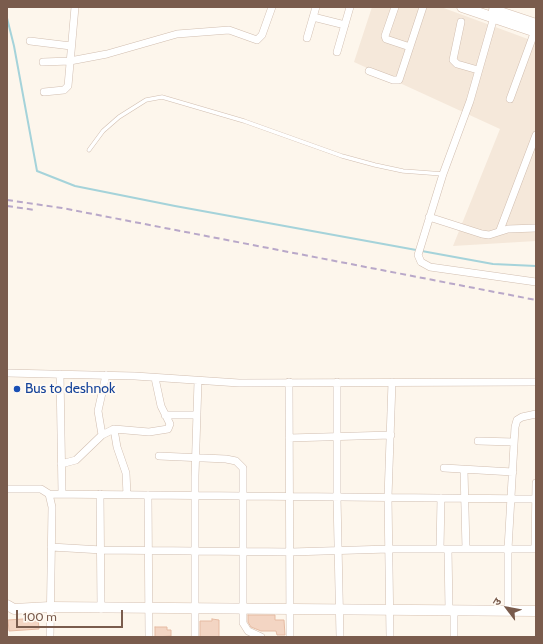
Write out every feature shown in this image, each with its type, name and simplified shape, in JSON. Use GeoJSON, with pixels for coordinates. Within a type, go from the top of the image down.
{"type":"FeatureCollection","features":[{"type":"Feature","properties":{"kind":"street"},"geometry":{"type":"LineString","coordinates":[[44,92],[66,89],[68,86],[75,7]]}},
{"type":"Feature","properties":{"kind":"street"},"geometry":{"type":"LineString","coordinates":[[43,62],[70,62],[107,54],[177,34],[229,30],[257,40],[262,35],[272,7]]}},
{"type":"Feature","properties":{"kind":"street"},"geometry":{"type":"LineString","coordinates":[[307,38],[316,7]]}},
{"type":"Feature","properties":{"kind":"street"},"geometry":{"type":"LineString","coordinates":[[337,52],[350,7]]}},
{"type":"Feature","properties":{"kind":"street"},"geometry":{"type":"LineString","coordinates":[[395,7],[385,36],[386,39],[410,47]]}},
{"type":"Feature","properties":{"kind":"street"},"geometry":{"type":"LineString","coordinates":[[369,71],[394,80],[399,80],[423,7]]}},
{"type":"Feature","properties":{"kind":"street"},"geometry":{"type":"LineString","coordinates":[[462,7],[536,29]]}},
{"type":"Feature","properties":{"kind":"street"},"geometry":{"type":"LineString","coordinates":[[484,7],[536,29]]}},
{"type":"Feature","properties":{"kind":"street"},"geometry":{"type":"LineString","coordinates":[[313,17],[345,25]]}},
{"type":"Feature","properties":{"kind":"street"},"geometry":{"type":"LineString","coordinates":[[494,17],[470,101],[443,174],[420,244],[418,255],[421,262],[430,268],[536,282]]}},
{"type":"Feature","properties":{"kind":"street"},"geometry":{"type":"LineString","coordinates":[[462,22],[453,60],[457,64],[478,70]]}},
{"type":"Feature","properties":{"kind":"street"},"geometry":{"type":"LineString","coordinates":[[510,99],[536,29]]}},
{"type":"Feature","properties":{"kind":"street"},"geometry":{"type":"LineString","coordinates":[[30,40],[71,46]]}},
{"type":"Feature","properties":{"kind":"street"},"geometry":{"type":"LineString","coordinates":[[500,230],[533,154],[536,134]]}},
{"type":"Feature","properties":{"kind":"street"},"geometry":{"type":"LineString","coordinates":[[429,217],[489,235],[500,230],[536,228]]}},
{"type":"Feature","properties":{"kind":"street"},"geometry":{"type":"LineString","coordinates":[[7,373],[106,375],[239,384],[289,382],[536,382]]}},
{"type":"Feature","properties":{"kind":"street"},"geometry":{"type":"LineString","coordinates":[[60,374],[62,494]]}},
{"type":"Feature","properties":{"kind":"street"},"geometry":{"type":"LineString","coordinates":[[102,435],[98,411],[106,375]]}},
{"type":"Feature","properties":{"kind":"street"},"geometry":{"type":"LineString","coordinates":[[61,464],[76,460],[102,435],[114,429],[149,432],[168,429],[170,424],[161,406],[155,378]]}},
{"type":"Feature","properties":{"kind":"street"},"geometry":{"type":"LineString","coordinates":[[195,637],[195,495],[198,381]]}},
{"type":"Feature","properties":{"kind":"street"},"geometry":{"type":"LineString","coordinates":[[289,382],[289,496],[291,552],[290,637]]}},
{"type":"Feature","properties":{"kind":"street"},"geometry":{"type":"LineString","coordinates":[[337,382],[337,497],[340,637]]}},
{"type":"Feature","properties":{"kind":"street"},"geometry":{"type":"LineString","coordinates":[[390,637],[388,497],[392,382]]}},
{"type":"Feature","properties":{"kind":"street"},"geometry":{"type":"LineString","coordinates":[[508,610],[508,549],[514,442],[517,420],[522,416],[536,414]]}},
{"type":"Feature","properties":{"kind":"street"},"geometry":{"type":"LineString","coordinates":[[165,415],[197,415]]}},
{"type":"Feature","properties":{"kind":"street"},"geometry":{"type":"LineString","coordinates":[[114,429],[117,447],[126,473],[127,494]]}},
{"type":"Feature","properties":{"kind":"street"},"geometry":{"type":"LineString","coordinates":[[289,438],[391,435]]}},
{"type":"Feature","properties":{"kind":"street"},"geometry":{"type":"LineString","coordinates":[[478,440],[514,442]]}},
{"type":"Feature","properties":{"kind":"street"},"geometry":{"type":"LineString","coordinates":[[159,456],[226,459],[240,464],[243,468],[243,609],[245,628],[261,637]]}},
{"type":"Feature","properties":{"kind":"street"},"geometry":{"type":"LineString","coordinates":[[444,468],[513,472]]}},
{"type":"Feature","properties":{"kind":"street"},"geometry":{"type":"LineString","coordinates":[[464,470],[466,549]]}},
{"type":"Feature","properties":{"kind":"street"},"geometry":{"type":"LineString","coordinates":[[51,547],[102,550],[243,552],[389,549],[536,549],[536,483]]}},
{"type":"Feature","properties":{"kind":"street"},"geometry":{"type":"LineString","coordinates":[[7,489],[41,489],[49,494],[536,499]]}},
{"type":"Feature","properties":{"kind":"street"},"geometry":{"type":"LineString","coordinates":[[49,494],[52,507],[50,637]]}},
{"type":"Feature","properties":{"kind":"street"},"geometry":{"type":"LineString","coordinates":[[100,494],[102,550],[101,609]]}},
{"type":"Feature","properties":{"kind":"street"},"geometry":{"type":"LineString","coordinates":[[148,495],[149,637]]}},
{"type":"Feature","properties":{"kind":"street"},"geometry":{"type":"LineString","coordinates":[[440,549],[441,498]]}},
{"type":"Feature","properties":{"kind":"street"},"geometry":{"type":"LineString","coordinates":[[448,549],[454,637]]}},
{"type":"Feature","properties":{"kind":"street"},"geometry":{"type":"LineString","coordinates":[[7,606],[14,609],[50,607],[101,609],[536,611]]}},
{"type":"Feature","properties":{"kind":"lane"},"geometry":{"type":"LineString","coordinates":[[89,150],[103,131],[119,117],[146,100],[162,97],[244,121],[342,156],[396,170],[443,174]]}},
{"type":"Feature","properties":{"kind":"shaded area"},"geometry":{"type":"Polygon","coordinates":[[[372,7],[441,7],[536,42],[536,241],[453,246],[500,129],[354,62],[372,7]]]}},
{"type":"Feature","properties":{"kind":"building"},"geometry":{"type":"Polygon","coordinates":[[[248,615],[275,615],[275,620],[284,620],[285,635],[277,635],[276,631],[261,631],[251,627],[248,622],[248,615]]]}},
{"type":"Feature","properties":{"kind":"building"},"geometry":{"type":"Polygon","coordinates":[[[38,618],[39,629],[9,631],[8,620],[38,618]]]}},
{"type":"Feature","properties":{"kind":"building"},"geometry":{"type":"Polygon","coordinates":[[[212,619],[219,620],[219,637],[200,637],[200,621],[212,621],[212,619]]]}},
{"type":"Feature","properties":{"kind":"building"},"geometry":{"type":"Polygon","coordinates":[[[155,627],[167,627],[167,630],[171,630],[171,636],[155,637],[155,627]]]}},
{"type":"Feature","properties":{"kind":"waterway"},"geometry":{"type":"LineString","coordinates":[[7,18],[14,46],[37,171],[75,186],[175,206],[493,264],[536,266]]}},
{"type":"Feature","properties":{"kind":"railway"},"geometry":{"type":"LineString","coordinates":[[7,200],[62,208],[536,300]]}},
{"type":"Feature","properties":{"kind":"railway"},"geometry":{"type":"LineString","coordinates":[[7,206],[35,210]]}},
{"type":"Feature","properties":{"kind":"place","name":"Bus to deshnok"},"geometry":{"type":"Point","coordinates":[17,389]}}]}
